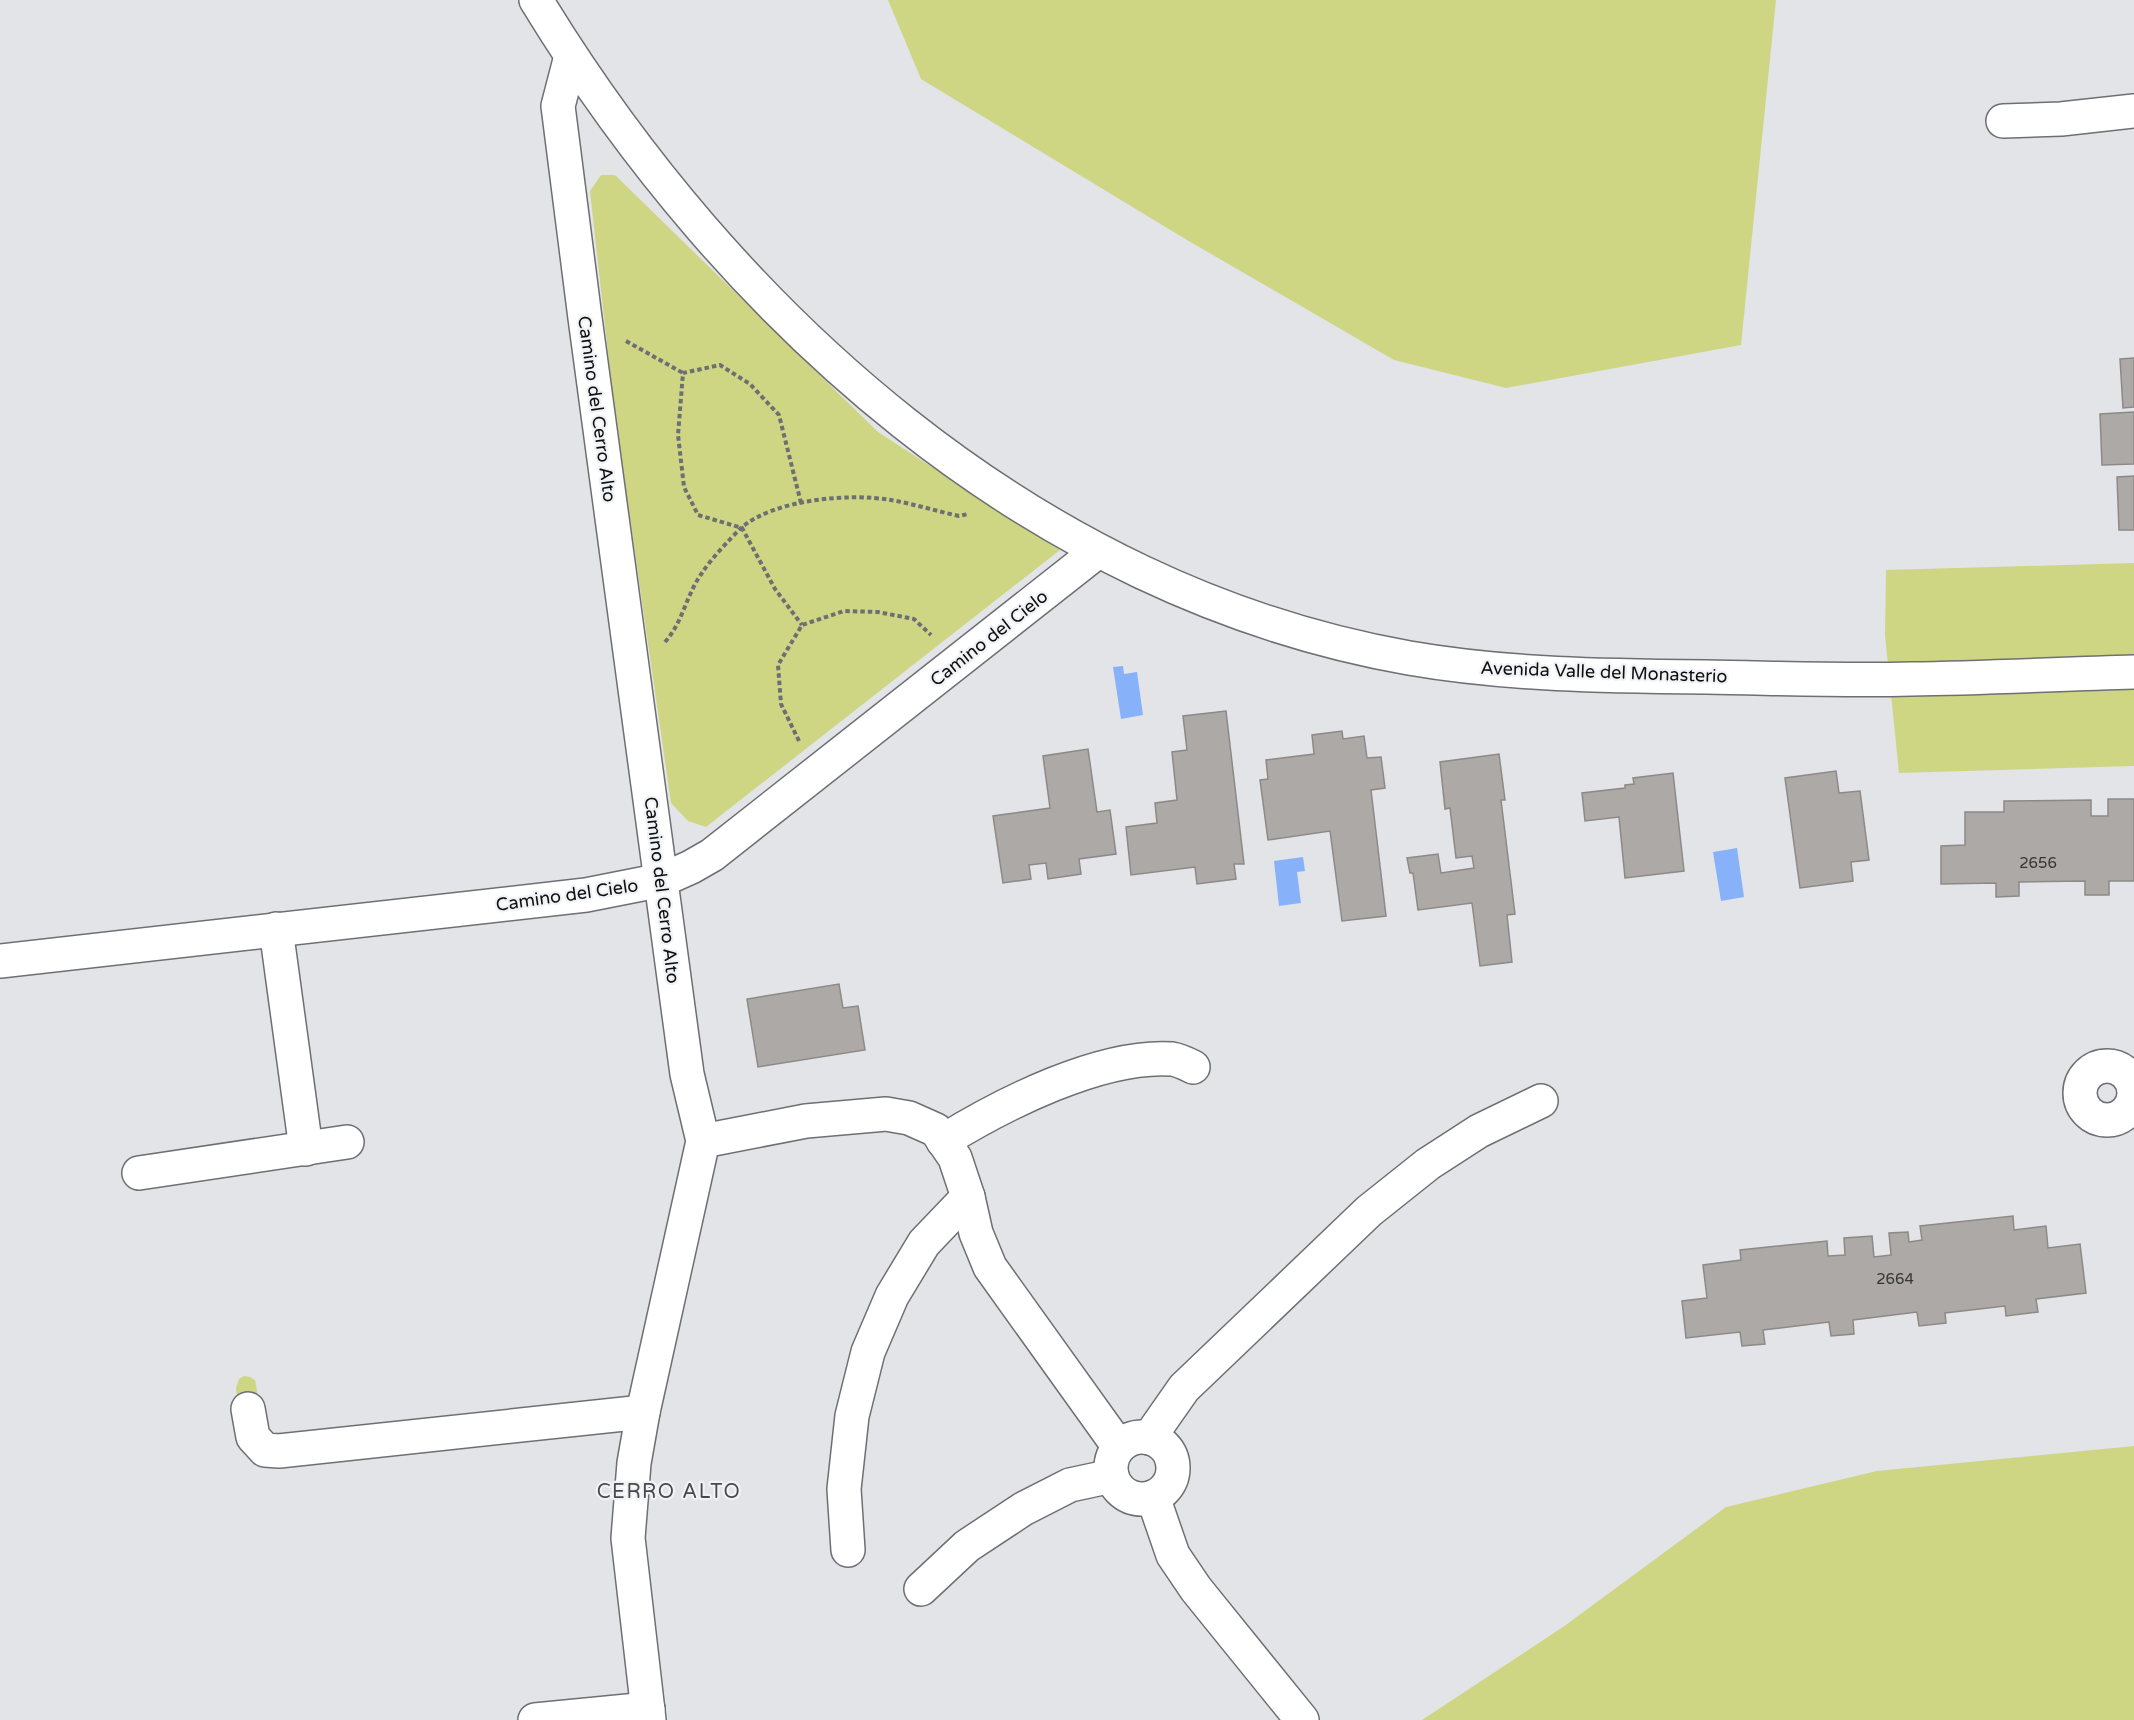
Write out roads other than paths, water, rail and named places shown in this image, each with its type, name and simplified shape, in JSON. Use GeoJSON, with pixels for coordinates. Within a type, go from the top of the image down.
{"type":"FeatureCollection","features":[{"type":"Feature","properties":{"kind":"street","name":"Avenida Valle del Monasterio"},"geometry":{"type":"LineString","coordinates":[[536,0],[571,56],[661,182],[765,297],[830,360],[936,447],[1012,501],[1098,551],[1157,580],[1280,627],[1343,645],[1477,668],[1656,677],[1907,680],[2134,672]]}},
{"type":"Feature","properties":{"kind":"street","name":"Camino del Cerro Alto"},"geometry":{"type":"LineString","coordinates":[[571,56],[558,106],[662,880],[663,908],[687,1074],[703,1141],[643,1412],[634,1463],[628,1538],[649,1714]]}},
{"type":"Feature","properties":{"kind":"street"},"geometry":{"type":"LineString","coordinates":[[2003,121],[2061,119],[2134,111]]}},
{"type":"Feature","properties":{"kind":"street","name":"Camino del Cielo"},"geometry":{"type":"LineString","coordinates":[[0,961],[586,895],[662,880],[712,855],[1098,551]]}},
{"type":"Feature","properties":{"kind":"street"},"geometry":{"type":"LineString","coordinates":[[276,929],[306,1149]]}},
{"type":"Feature","properties":{"kind":"street"},"geometry":{"type":"LineString","coordinates":[[943,1140],[1003,1108],[1093,1070],[1133,1060],[1174,1059],[1193,1067]]}},
{"type":"Feature","properties":{"kind":"street"},"geometry":{"type":"LineString","coordinates":[[921,1589],[967,1546],[1023,1509],[1127,1454],[1158,1442],[1170,1457],[1172,1466],[1172,1476],[1168,1485],[1161,1492],[1153,1497],[1132,1498],[1116,1486],[1127,1454],[1184,1388],[1369,1211],[1428,1164],[1479,1131],[1541,1101]]}},
{"type":"Feature","properties":{"kind":"street"},"geometry":{"type":"LineString","coordinates":[[703,1141],[806,1121],[886,1114],[909,1118],[936,1130],[956,1158],[976,1233],[990,1267],[1127,1454]]}},
{"type":"Feature","properties":{"kind":"street"},"geometry":{"type":"LineString","coordinates":[[139,1173],[347,1142]]}},
{"type":"Feature","properties":{"kind":"street"},"geometry":{"type":"LineString","coordinates":[[848,1550],[844,1489],[852,1416],[868,1352],[892,1296],[924,1243],[968,1197]]}},
{"type":"Feature","properties":{"kind":"street"},"geometry":{"type":"LineString","coordinates":[[248,1409],[253,1437],[265,1450],[279,1451],[643,1412]]}},
{"type":"Feature","properties":{"kind":"street"},"geometry":{"type":"LineString","coordinates":[[1153,1497],[1173,1555],[1196,1589],[1302,1720]]}},
{"type":"Feature","properties":{"kind":"street"},"geometry":{"type":"LineString","coordinates":[[535,1720],[649,1714]]}},
{"type":"Feature","properties":{"kind":"water"},"geometry":{"type":"Polygon","coordinates":[[[1123,666],[1124,674],[1137,672],[1143,715],[1121,719],[1113,667],[1123,666]]]}},
{"type":"Feature","properties":{"kind":"water"},"geometry":{"type":"Polygon","coordinates":[[[1737,848],[1744,897],[1721,901],[1713,852],[1737,848]]]}},
{"type":"Feature","properties":{"kind":"water"},"geometry":{"type":"Polygon","coordinates":[[[1303,857],[1305,871],[1297,872],[1301,903],[1279,906],[1274,861],[1303,857]]]}},
{"type":"Feature","properties":{"kind":"district","name":"CERRO ALTO"},"geometry":{"type":"Point","coordinates":[669,1491]}}]}
